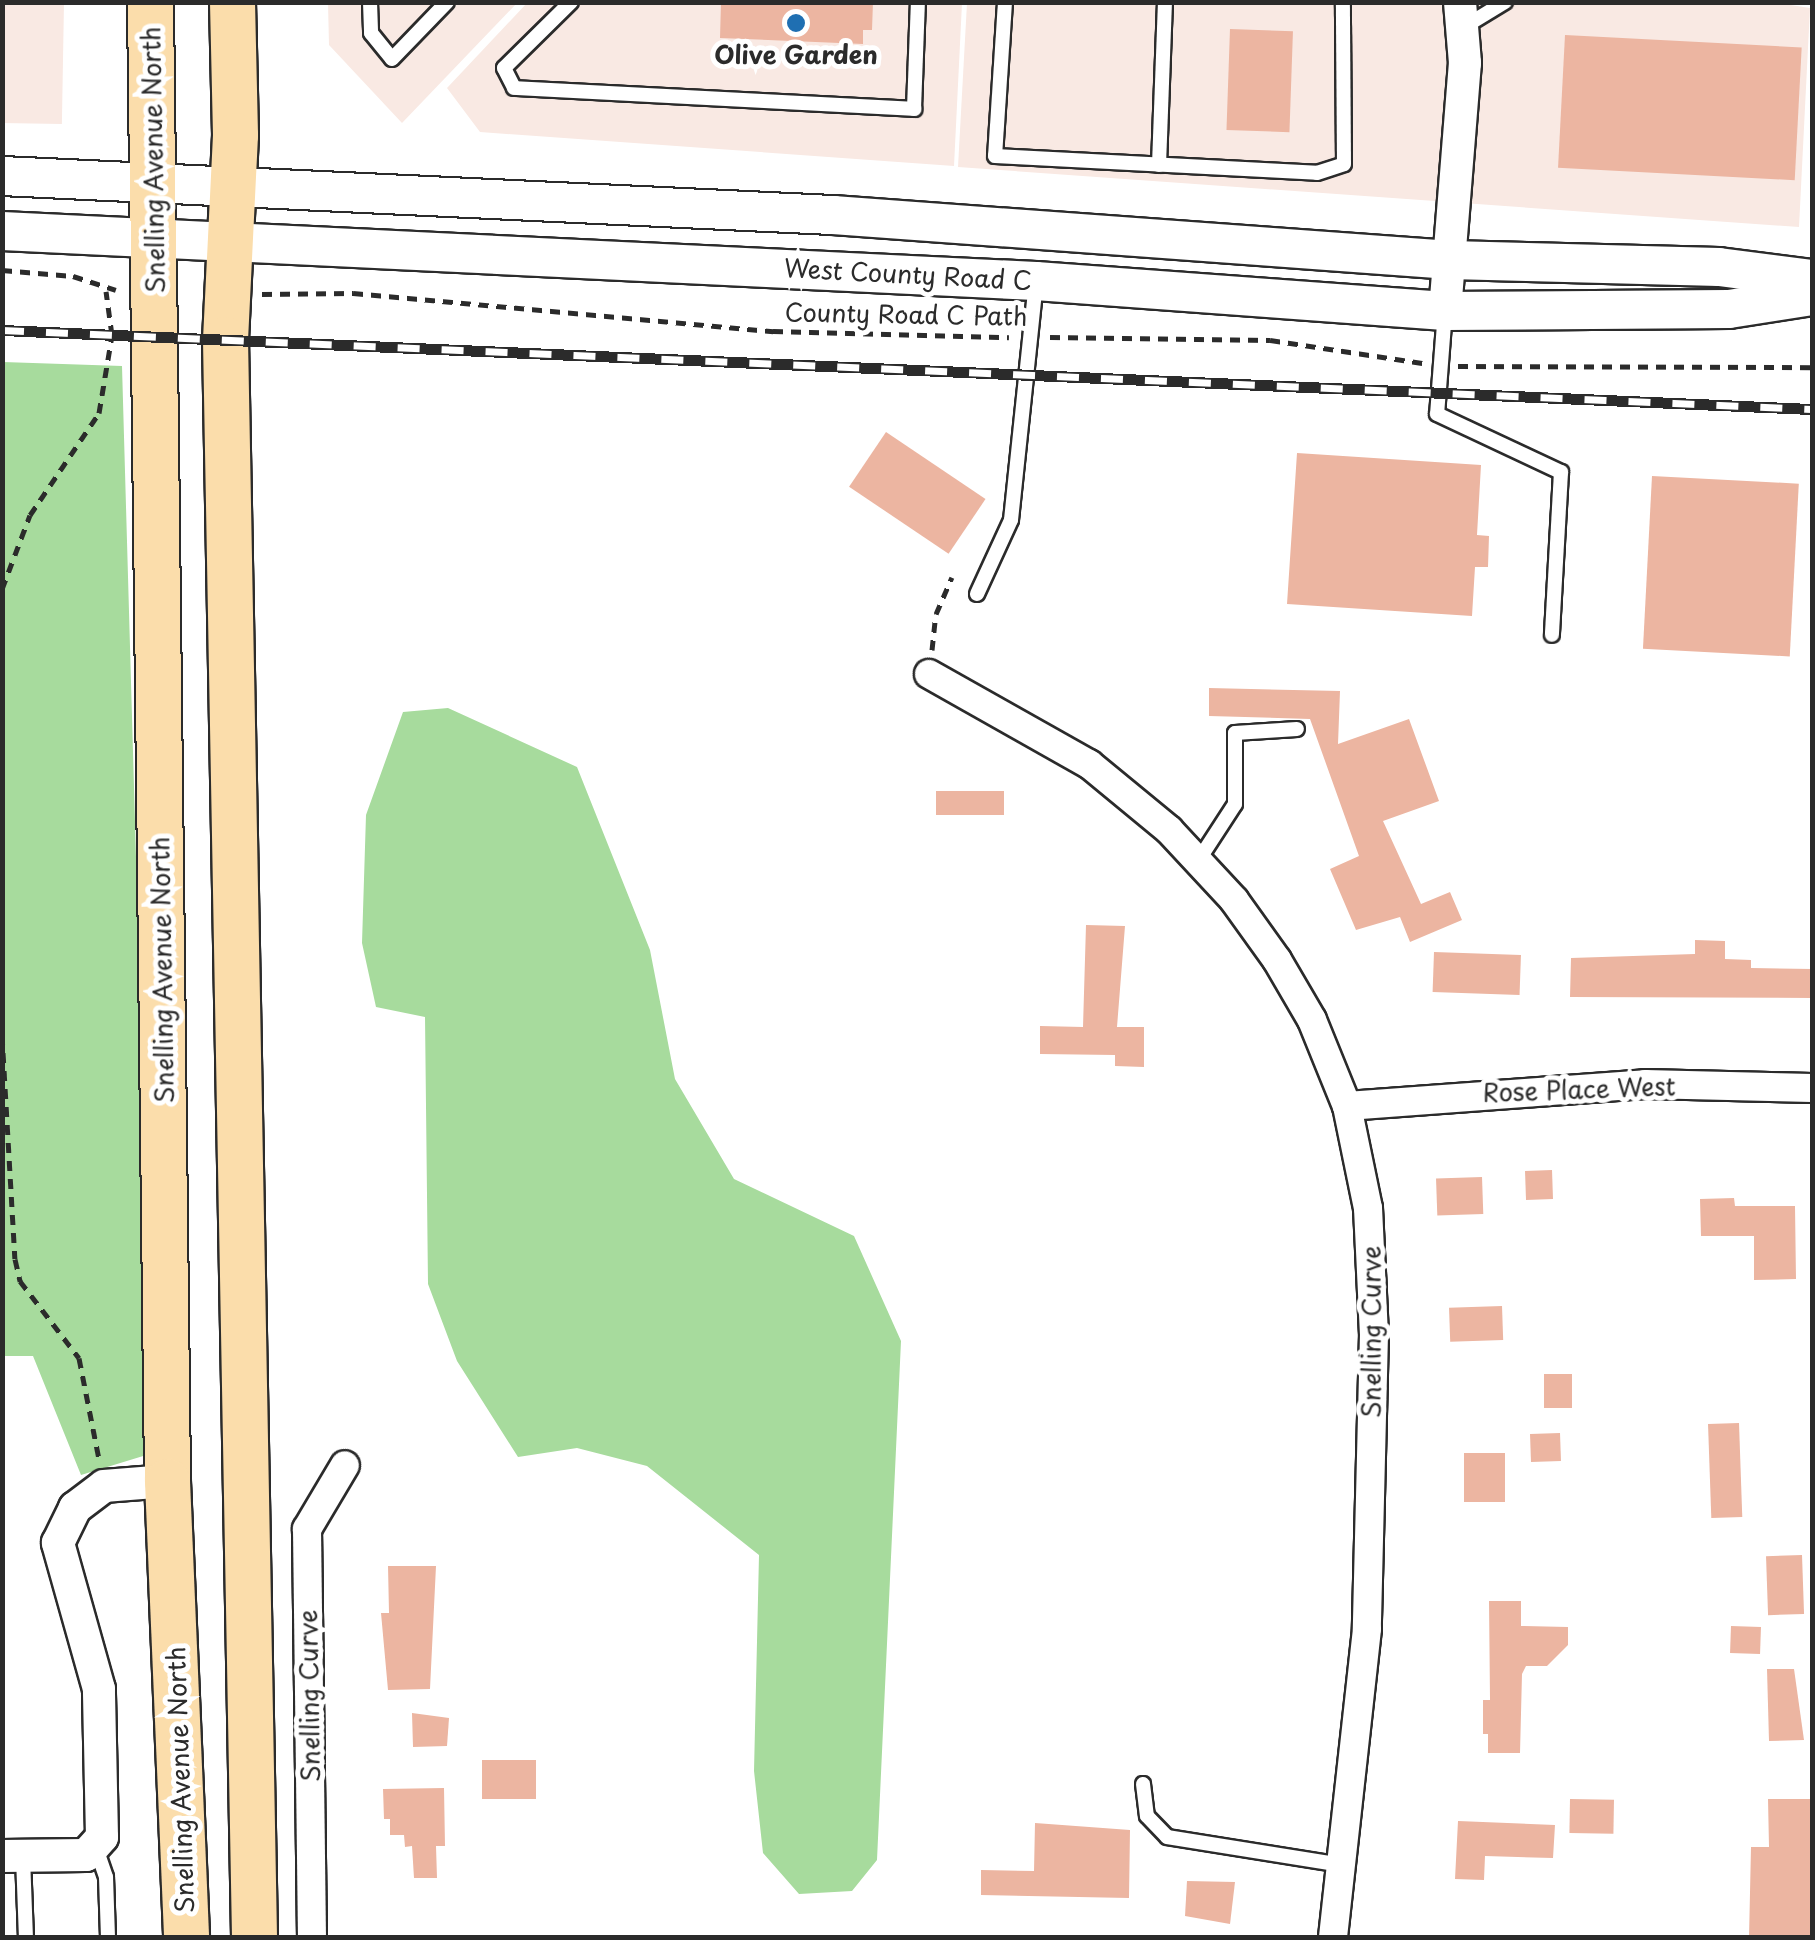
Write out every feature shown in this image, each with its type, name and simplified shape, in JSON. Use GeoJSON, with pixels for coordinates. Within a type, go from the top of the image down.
{"type":"FeatureCollection","features":[{"type":"Feature","properties":{"kind":"highway","name":"Snelling Avenue North"},"geometry":{"type":"LineString","coordinates":[[150,2],[167,1481],[186,1938]]}},
{"type":"Feature","properties":{"kind":"highway"},"geometry":{"type":"LineString","coordinates":[[232,2],[233,188],[227,292],[254,1938]]}},
{"type":"Feature","properties":{"kind":"main road","name":"West County Road C"},"geometry":{"type":"LineString","coordinates":[[2,176],[1097,234],[1450,260],[1719,268],[1812,279]]}},
{"type":"Feature","properties":{"kind":"main road","name":"West County Road C"},"geometry":{"type":"LineString","coordinates":[[2,230],[1036,281],[1445,311],[1729,309],[1812,296]]}},
{"type":"Feature","properties":{"kind":"main road"},"geometry":{"type":"LineString","coordinates":[[1036,281],[1060,253],[1097,234]]}},
{"type":"Feature","properties":{"kind":"street"},"geometry":{"type":"LineString","coordinates":[[1445,311],[1462,15]]}},
{"type":"Feature","properties":{"kind":"street","name":"Snelling Curve"},"geometry":{"type":"LineString","coordinates":[[929,674],[1089,764],[1198,861],[1278,960],[1312,1020],[1347,1106],[1374,1274],[1367,1629],[1333,1938]]}},
{"type":"Feature","properties":{"kind":"street","name":"Rose Place West"},"geometry":{"type":"LineString","coordinates":[[1347,1106],[1646,1084],[1812,1088]]}},
{"type":"Feature","properties":{"kind":"street","name":"Snelling Curve"},"geometry":{"type":"LineString","coordinates":[[312,1938],[307,1530],[345,1464]]}},
{"type":"Feature","properties":{"kind":"street"},"geometry":{"type":"LineString","coordinates":[[13,1856],[86,1856],[96,1848],[103,1827],[100,1689],[58,1543],[76,1508],[104,1486],[167,1481]]}},
{"type":"Feature","properties":{"kind":"lane"},"geometry":{"type":"LineString","coordinates":[[370,2],[371,33],[392,59],[447,2]]}},
{"type":"Feature","properties":{"kind":"lane"},"geometry":{"type":"LineString","coordinates":[[571,2],[504,68],[514,88],[914,108],[918,2]]}},
{"type":"Feature","properties":{"kind":"lane"},"geometry":{"type":"LineString","coordinates":[[1005,2],[995,156],[1317,173],[1344,164],[1343,2]]}},
{"type":"Feature","properties":{"kind":"lane"},"geometry":{"type":"LineString","coordinates":[[1159,165],[1166,2]]}},
{"type":"Feature","properties":{"kind":"lane"},"geometry":{"type":"LineString","coordinates":[[1462,15],[1505,2]]}},
{"type":"Feature","properties":{"kind":"lane"},"geometry":{"type":"LineString","coordinates":[[977,594],[1011,520],[1026,337],[1036,281]]}},
{"type":"Feature","properties":{"kind":"lane"},"geometry":{"type":"LineString","coordinates":[[1445,311],[1437,414],[1561,472],[1552,635]]}},
{"type":"Feature","properties":{"kind":"lane"},"geometry":{"type":"LineString","coordinates":[[1198,861],[1236,804],[1235,733],[1297,729]]}},
{"type":"Feature","properties":{"kind":"lane"},"geometry":{"type":"LineString","coordinates":[[1143,1784],[1147,1816],[1167,1837],[1343,1865]]}},
{"type":"Feature","properties":{"kind":"lane"},"geometry":{"type":"LineString","coordinates":[[96,1848],[106,1876],[108,1938]]}},
{"type":"Feature","properties":{"kind":"lane"},"geometry":{"type":"LineString","coordinates":[[13,1856],[26,1938]]}},
{"type":"Feature","properties":{"kind":"path"},"geometry":{"type":"LineString","coordinates":[[2,270],[73,276],[106,290],[155,291]]}},
{"type":"Feature","properties":{"kind":"path"},"geometry":{"type":"LineString","coordinates":[[2,589],[30,515],[99,413],[112,335],[106,290]]}},
{"type":"Feature","properties":{"kind":"path","name":"County Road C Path"},"geometry":{"type":"LineString","coordinates":[[227,292],[353,293],[773,332],[1270,340],[1440,365],[1812,367]]}},
{"type":"Feature","properties":{"kind":"path"},"geometry":{"type":"LineString","coordinates":[[929,674],[936,614],[952,576]]}},
{"type":"Feature","properties":{"kind":"path"},"geometry":{"type":"LineString","coordinates":[[2,1035],[5,1185],[20,1281],[80,1358],[104,1486]]}},
{"type":"Feature","properties":{"kind":"shaded area"},"geometry":{"type":"Polygon","coordinates":[[[3,2],[64,3],[62,124],[2,123],[3,2]]]}},
{"type":"Feature","properties":{"kind":"shaded area"},"geometry":{"type":"Polygon","coordinates":[[[1771,2],[1810,8],[1799,227],[958,167],[967,3],[1771,2]]]}},
{"type":"Feature","properties":{"kind":"shaded area"},"geometry":{"type":"Polygon","coordinates":[[[328,3],[517,3],[402,123],[329,45],[328,3]]]}},
{"type":"Feature","properties":{"kind":"shaded area"},"geometry":{"type":"Polygon","coordinates":[[[527,3],[962,3],[954,166],[480,132],[447,88],[527,3]]]}},
{"type":"Feature","properties":{"kind":"green space"},"geometry":{"type":"Polygon","coordinates":[[[3,362],[122,366],[153,1453],[81,1475],[33,1356],[3,1356],[3,362]]]}},
{"type":"Feature","properties":{"kind":"green space"},"geometry":{"type":"Polygon","coordinates":[[[448,708],[577,767],[650,950],[675,1079],[734,1179],[854,1236],[901,1341],[877,1860],[852,1891],[799,1894],[763,1853],[754,1771],[759,1555],[647,1466],[577,1448],[518,1457],[457,1361],[428,1284],[425,1017],[376,1007],[362,943],[366,815],[403,712],[448,708]]]}},
{"type":"Feature","properties":{"kind":"building","name":"Olive Garden"},"geometry":{"type":"Polygon","coordinates":[[[721,2],[873,2],[872,30],[863,30],[863,44],[720,38],[721,2]]]}},
{"type":"Feature","properties":{"kind":"building"},"geometry":{"type":"Polygon","coordinates":[[[1230,29],[1293,31],[1289,132],[1226,130],[1230,29]]]}},
{"type":"Feature","properties":{"kind":"building"},"geometry":{"type":"Polygon","coordinates":[[[1565,35],[1802,47],[1795,180],[1558,168],[1565,35]]]}},
{"type":"Feature","properties":{"kind":"building"},"geometry":{"type":"Polygon","coordinates":[[[886,432],[985,499],[949,554],[849,487],[886,432]]]}},
{"type":"Feature","properties":{"kind":"building"},"geometry":{"type":"Polygon","coordinates":[[[1297,453],[1481,465],[1477,535],[1489,536],[1488,567],[1475,567],[1472,616],[1287,604],[1297,453]]]}},
{"type":"Feature","properties":{"kind":"building"},"geometry":{"type":"Polygon","coordinates":[[[1652,476],[1799,484],[1790,656],[1643,649],[1652,476]]]}},
{"type":"Feature","properties":{"kind":"building"},"geometry":{"type":"Polygon","coordinates":[[[1209,688],[1340,691],[1338,744],[1409,719],[1439,801],[1383,821],[1421,904],[1450,892],[1462,920],[1410,942],[1400,917],[1356,930],[1330,869],[1359,856],[1310,719],[1209,716],[1209,688]]]}},
{"type":"Feature","properties":{"kind":"building"},"geometry":{"type":"Polygon","coordinates":[[[936,791],[1004,791],[1004,815],[936,815],[936,791]]]}},
{"type":"Feature","properties":{"kind":"building"},"geometry":{"type":"Polygon","coordinates":[[[1086,925],[1125,926],[1117,1027],[1144,1027],[1144,1067],[1115,1066],[1115,1055],[1040,1054],[1040,1026],[1083,1027],[1086,925]]]}},
{"type":"Feature","properties":{"kind":"building"},"geometry":{"type":"Polygon","coordinates":[[[1695,940],[1725,941],[1725,959],[1751,960],[1751,968],[1812,969],[1812,998],[1570,997],[1571,958],[1695,954],[1695,940]]]}},
{"type":"Feature","properties":{"kind":"building"},"geometry":{"type":"Polygon","coordinates":[[[1434,952],[1521,955],[1520,995],[1433,992],[1434,952]]]}},
{"type":"Feature","properties":{"kind":"building"},"geometry":{"type":"Polygon","coordinates":[[[1552,1170],[1553,1199],[1526,1200],[1525,1171],[1552,1170]]]}},
{"type":"Feature","properties":{"kind":"building"},"geometry":{"type":"Polygon","coordinates":[[[1482,1177],[1483,1214],[1437,1216],[1436,1179],[1482,1177]]]}},
{"type":"Feature","properties":{"kind":"building"},"geometry":{"type":"Polygon","coordinates":[[[1734,1198],[1735,1206],[1795,1206],[1796,1279],[1754,1280],[1754,1236],[1701,1236],[1700,1199],[1734,1198]]]}},
{"type":"Feature","properties":{"kind":"building"},"geometry":{"type":"Polygon","coordinates":[[[1502,1306],[1503,1340],[1450,1342],[1449,1308],[1502,1306]]]}},
{"type":"Feature","properties":{"kind":"building"},"geometry":{"type":"Polygon","coordinates":[[[1544,1374],[1572,1374],[1572,1408],[1544,1408],[1544,1374]]]}},
{"type":"Feature","properties":{"kind":"building"},"geometry":{"type":"Polygon","coordinates":[[[1739,1423],[1742,1517],[1711,1518],[1708,1424],[1739,1423]]]}},
{"type":"Feature","properties":{"kind":"building"},"geometry":{"type":"Polygon","coordinates":[[[1560,1433],[1561,1461],[1531,1462],[1530,1434],[1560,1433]]]}},
{"type":"Feature","properties":{"kind":"building"},"geometry":{"type":"Polygon","coordinates":[[[1464,1453],[1505,1453],[1505,1502],[1464,1502],[1464,1453]]]}},
{"type":"Feature","properties":{"kind":"building"},"geometry":{"type":"Polygon","coordinates":[[[1802,1555],[1804,1614],[1768,1615],[1766,1556],[1802,1555]]]}},
{"type":"Feature","properties":{"kind":"building"},"geometry":{"type":"Polygon","coordinates":[[[388,1566],[436,1566],[430,1689],[388,1690],[381,1613],[389,1613],[388,1566]]]}},
{"type":"Feature","properties":{"kind":"building"},"geometry":{"type":"Polygon","coordinates":[[[1489,1601],[1521,1601],[1521,1626],[1568,1627],[1568,1645],[1547,1666],[1526,1666],[1522,1674],[1520,1753],[1488,1753],[1488,1734],[1483,1734],[1483,1700],[1490,1700],[1489,1601]]]}},
{"type":"Feature","properties":{"kind":"building"},"geometry":{"type":"Polygon","coordinates":[[[1731,1626],[1761,1627],[1760,1654],[1730,1653],[1731,1626]]]}},
{"type":"Feature","properties":{"kind":"building"},"geometry":{"type":"Polygon","coordinates":[[[1767,1669],[1794,1669],[1804,1740],[1769,1741],[1767,1669]]]}},
{"type":"Feature","properties":{"kind":"building"},"geometry":{"type":"Polygon","coordinates":[[[412,1713],[449,1718],[447,1746],[413,1747],[412,1713]]]}},
{"type":"Feature","properties":{"kind":"building"},"geometry":{"type":"Polygon","coordinates":[[[482,1760],[536,1760],[536,1799],[482,1799],[482,1760]]]}},
{"type":"Feature","properties":{"kind":"building"},"geometry":{"type":"Polygon","coordinates":[[[444,1788],[445,1846],[436,1846],[437,1878],[414,1878],[412,1846],[405,1847],[404,1835],[390,1835],[390,1819],[384,1819],[383,1789],[444,1788]]]}},
{"type":"Feature","properties":{"kind":"building"},"geometry":{"type":"Polygon","coordinates":[[[1570,1799],[1614,1800],[1613,1834],[1569,1833],[1570,1799]]]}},
{"type":"Feature","properties":{"kind":"building"},"geometry":{"type":"Polygon","coordinates":[[[1768,1799],[1812,1799],[1810,1938],[1749,1938],[1751,1847],[1769,1847],[1768,1799]]]}},
{"type":"Feature","properties":{"kind":"building"},"geometry":{"type":"Polygon","coordinates":[[[1458,1821],[1555,1825],[1553,1858],[1485,1856],[1484,1880],[1455,1879],[1458,1821]]]}},
{"type":"Feature","properties":{"kind":"building"},"geometry":{"type":"Polygon","coordinates":[[[1035,1823],[1130,1830],[1129,1898],[981,1895],[981,1870],[1034,1871],[1035,1823]]]}},
{"type":"Feature","properties":{"kind":"building"},"geometry":{"type":"Polygon","coordinates":[[[1187,1881],[1235,1882],[1230,1924],[1185,1916],[1187,1881]]]}},
{"type":"Feature","properties":{"kind":"railway"},"geometry":{"type":"LineString","coordinates":[[2,330],[1812,409]]}},
{"type":"Feature","properties":{"kind":"place","name":"Olive Garden"},"geometry":{"type":"Point","coordinates":[796,23]}}]}
